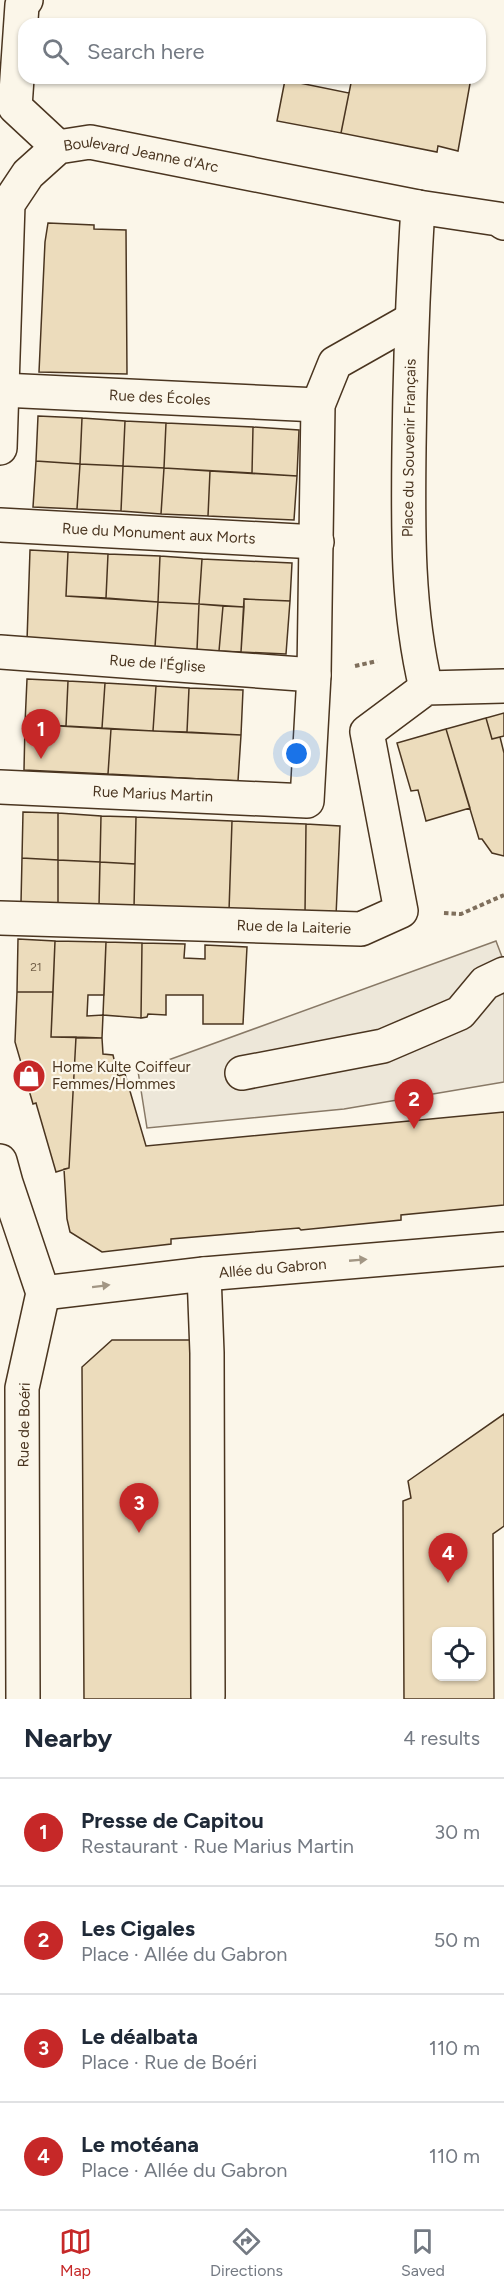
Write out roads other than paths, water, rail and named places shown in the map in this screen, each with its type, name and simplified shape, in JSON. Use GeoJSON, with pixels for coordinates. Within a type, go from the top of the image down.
{"type":"FeatureCollection","features":[{"type":"Feature","properties":{"kind":"street"},"geometry":{"type":"LineString","coordinates":[[20,18],[22,5],[26,0]]}},
{"type":"Feature","properties":{"kind":"street"},"geometry":{"type":"LineString","coordinates":[[18,31],[7,103],[58,147]]}},
{"type":"Feature","properties":{"kind":"street","name":"Boulevard Jeanne d'Arc"},"geometry":{"type":"LineString","coordinates":[[0,448],[3,277],[8,204],[28,174],[58,147],[90,142],[418,207],[498,219],[504,223]]}},
{"type":"Feature","properties":{"kind":"street","name":"Place du Souvenir Français"},"geometry":{"type":"LineString","coordinates":[[418,207],[411,320],[408,546],[417,652],[426,688]]}},
{"type":"Feature","properties":{"kind":"street"},"geometry":{"type":"LineString","coordinates":[[314,675],[318,405],[335,363],[411,320]]}},
{"type":"Feature","properties":{"kind":"street","name":"Rue des Écoles"},"geometry":{"type":"LineString","coordinates":[[2,390],[318,405]]}},
{"type":"Feature","properties":{"kind":"street","name":"Rue du Monument aux Morts"},"geometry":{"type":"LineString","coordinates":[[0,525],[317,542]]}},
{"type":"Feature","properties":{"kind":"street","name":"Rue de l'Église"},"geometry":{"type":"LineString","coordinates":[[0,652],[314,675]]}},
{"type":"Feature","properties":{"kind":"street","name":"Rue Marius Martin"},"geometry":{"type":"LineString","coordinates":[[0,787],[307,801],[314,675]]}},
{"type":"Feature","properties":{"kind":"street"},"geometry":{"type":"LineString","coordinates":[[426,688],[504,686]]}},
{"type":"Feature","properties":{"kind":"street","name":"Rue de la Laiterie"},"geometry":{"type":"LineString","coordinates":[[0,918],[361,929],[401,911],[367,732],[426,688]]}},
{"type":"Feature","properties":{"kind":"street"},"geometry":{"type":"LineString","coordinates":[[242,1073],[383,1046],[460,1013],[485,983],[504,974]]}},
{"type":"Feature","properties":{"kind":"street"},"geometry":{"type":"LineString","coordinates":[[0,1161],[43,1293]]}},
{"type":"Feature","properties":{"kind":"street","name":"Allée du Gabron"},"geometry":{"type":"LineString","coordinates":[[43,1293],[204,1274],[504,1249]]}},
{"type":"Feature","properties":{"kind":"street"},"geometry":{"type":"LineString","coordinates":[[204,1274],[207,1365],[208,1696]]}},
{"type":"Feature","properties":{"kind":"street","name":"Rue de Boéri"},"geometry":{"type":"LineString","coordinates":[[23,1699],[11,1388],[43,1293]]}},
{"type":"Feature","properties":{"kind":"place","name":"Presse de Capitou"},"geometry":{"type":"Point","coordinates":[41,759]}},
{"type":"Feature","properties":{"kind":"place","name":"Home Kulte Coiffeur Femmes/Hommes"},"geometry":{"type":"Point","coordinates":[29,1076]}},
{"type":"Feature","properties":{"kind":"place","name":"Les Cigales"},"geometry":{"type":"Point","coordinates":[414,1129]}},
{"type":"Feature","properties":{"kind":"place","name":"Le déalbata"},"geometry":{"type":"Point","coordinates":[139,1533]}},
{"type":"Feature","properties":{"kind":"place","name":"Le motéana"},"geometry":{"type":"Point","coordinates":[448,1583]}}]}
